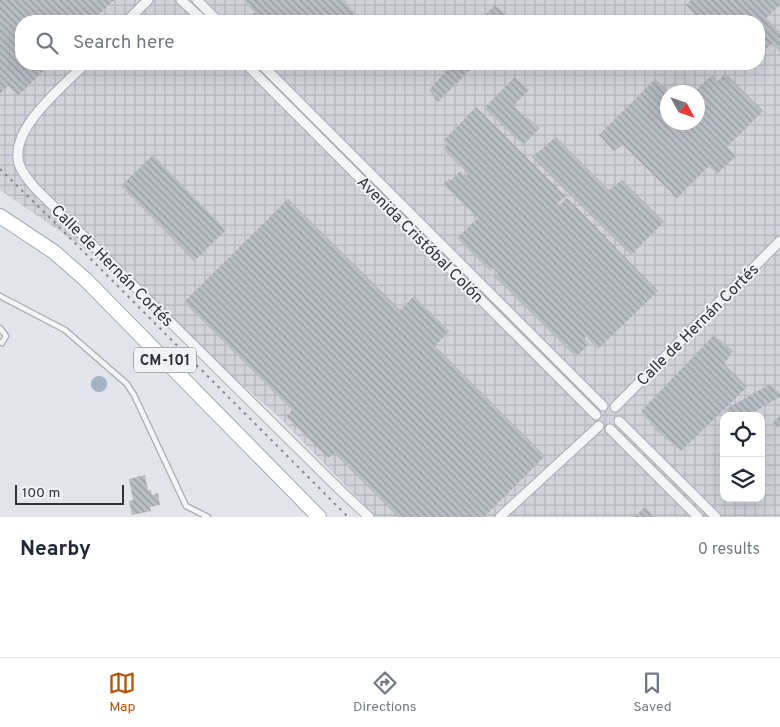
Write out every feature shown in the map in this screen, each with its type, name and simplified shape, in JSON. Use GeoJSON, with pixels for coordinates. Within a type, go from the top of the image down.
{"type":"FeatureCollection","features":[{"type":"Feature","properties":{"kind":"main road","name":"CM-101"},"geometry":{"type":"LineString","coordinates":[[0,216],[59,256],[91,284],[319,517]]}},
{"type":"Feature","properties":{"kind":"street"},"geometry":{"type":"LineString","coordinates":[[133,15],[148,0]]}},
{"type":"Feature","properties":{"kind":"street"},"geometry":{"type":"LineString","coordinates":[[182,0],[198,15]]}},
{"type":"Feature","properties":{"kind":"street"},"geometry":{"type":"LineString","coordinates":[[197,0],[212,15]]}},
{"type":"Feature","properties":{"kind":"street","name":"Calle de Hernán Cortés"},"geometry":{"type":"LineString","coordinates":[[79,70],[36,113],[23,132],[17,154],[22,171],[34,187],[369,517]]}},
{"type":"Feature","properties":{"kind":"street","name":"Avenida Cristóbal Colón"},"geometry":{"type":"LineString","coordinates":[[252,70],[596,415]]}},
{"type":"Feature","properties":{"kind":"street","name":"Avenida Cristóbal Colón"},"geometry":{"type":"LineString","coordinates":[[267,70],[603,406]]}},
{"type":"Feature","properties":{"kind":"street","name":"Calle de Hernán Cortés"},"geometry":{"type":"LineString","coordinates":[[615,407],[780,241]]}},
{"type":"Feature","properties":{"kind":"street"},"geometry":{"type":"LineString","coordinates":[[611,405],[615,407],[619,414],[617,425],[610,429],[599,426],[596,419],[596,415],[603,406],[611,405]]}},
{"type":"Feature","properties":{"kind":"street"},"geometry":{"type":"LineString","coordinates":[[619,421],[716,517]]}},
{"type":"Feature","properties":{"kind":"street"},"geometry":{"type":"LineString","coordinates":[[500,517],[599,426]]}},
{"type":"Feature","properties":{"kind":"street"},"geometry":{"type":"LineString","coordinates":[[610,429],[698,517]]}},
{"type":"Feature","properties":{"kind":"lane"},"geometry":{"type":"LineString","coordinates":[[0,296],[64,330],[127,384],[134,395],[186,506],[208,517]]}},
{"type":"Feature","properties":{"kind":"lane"},"geometry":{"type":"LineString","coordinates":[[0,328],[6,336],[2,343],[0,342]]}},
{"type":"Feature","properties":{"kind":"shaded area"},"geometry":{"type":"Polygon","coordinates":[[[0,0],[780,0],[780,517],[376,517],[279,417],[80,245],[0,190],[0,0]]]}},
{"type":"Feature","properties":{"kind":"water"},"geometry":{"type":"Polygon","coordinates":[[[99,376],[105,378],[107,384],[105,390],[99,392],[93,390],[91,384],[93,378],[99,376]]]}},
{"type":"Feature","properties":{"kind":"building"},"geometry":{"type":"Polygon","coordinates":[[[0,0],[114,0],[98,15],[15,15],[15,70],[44,70],[18,96],[8,86],[0,94],[0,0]]]}},
{"type":"Feature","properties":{"kind":"building"},"geometry":{"type":"Polygon","coordinates":[[[246,0],[343,0],[357,15],[252,15],[255,12],[244,2],[246,0]]]}},
{"type":"Feature","properties":{"kind":"building"},"geometry":{"type":"Polygon","coordinates":[[[691,0],[780,0],[780,5],[766,18],[780,32],[780,52],[773,43],[765,49],[765,15],[695,15],[686,5],[691,0]]]}},
{"type":"Feature","properties":{"kind":"building"},"geometry":{"type":"Polygon","coordinates":[[[495,5],[507,15],[485,15],[495,5]]]}},
{"type":"Feature","properties":{"kind":"building"},"geometry":{"type":"Polygon","coordinates":[[[447,70],[470,70],[438,102],[429,90],[447,70]]]}},
{"type":"Feature","properties":{"kind":"building"},"geometry":{"type":"Polygon","coordinates":[[[725,73],[763,111],[727,147],[736,156],[717,174],[709,166],[677,198],[623,145],[614,151],[599,135],[655,79],[662,85],[660,130],[705,130],[705,85],[701,85],[712,75],[718,81],[725,73]]]}},
{"type":"Feature","properties":{"kind":"building"},"geometry":{"type":"Polygon","coordinates":[[[515,77],[529,90],[513,106],[540,128],[523,145],[484,108],[515,77]]]}},
{"type":"Feature","properties":{"kind":"building"},"geometry":{"type":"Polygon","coordinates":[[[476,107],[565,196],[557,204],[559,206],[567,198],[658,291],[598,349],[586,336],[584,338],[589,344],[576,357],[495,277],[498,273],[493,268],[490,271],[457,238],[478,218],[443,184],[449,179],[451,181],[460,171],[465,177],[468,174],[443,149],[448,144],[444,140],[476,107]]]}},
{"type":"Feature","properties":{"kind":"building"},"geometry":{"type":"Polygon","coordinates":[[[556,137],[609,190],[622,180],[664,222],[631,255],[532,157],[556,137]]]}},
{"type":"Feature","properties":{"kind":"building"},"geometry":{"type":"Polygon","coordinates":[[[153,155],[226,230],[194,261],[121,186],[153,155]]]}},
{"type":"Feature","properties":{"kind":"building"},"geometry":{"type":"Polygon","coordinates":[[[288,199],[400,310],[414,296],[449,331],[435,346],[545,456],[484,517],[398,517],[334,453],[328,458],[286,416],[292,410],[184,302],[288,199]]]}},
{"type":"Feature","properties":{"kind":"building"},"geometry":{"type":"Polygon","coordinates":[[[714,335],[733,351],[724,364],[747,387],[681,451],[656,430],[641,411],[714,335]]]}},
{"type":"Feature","properties":{"kind":"building"},"geometry":{"type":"Polygon","coordinates":[[[770,384],[780,393],[780,397],[754,412],[728,412],[726,409],[770,384]]]}},
{"type":"Feature","properties":{"kind":"building"},"geometry":{"type":"Polygon","coordinates":[[[780,415],[780,426],[775,428],[772,424],[780,415]]]}},
{"type":"Feature","properties":{"kind":"building"},"geometry":{"type":"Polygon","coordinates":[[[145,475],[148,490],[151,490],[152,495],[158,493],[160,505],[150,507],[151,511],[132,515],[129,501],[133,500],[129,479],[145,475]]]}},
{"type":"Feature","properties":{"kind":"building"},"geometry":{"type":"Polygon","coordinates":[[[645,507],[655,517],[634,517],[645,507]]]}},
{"type":"Feature","properties":{"kind":"railway"},"geometry":{"type":"LineString","coordinates":[[0,169],[348,517]]}}]}
